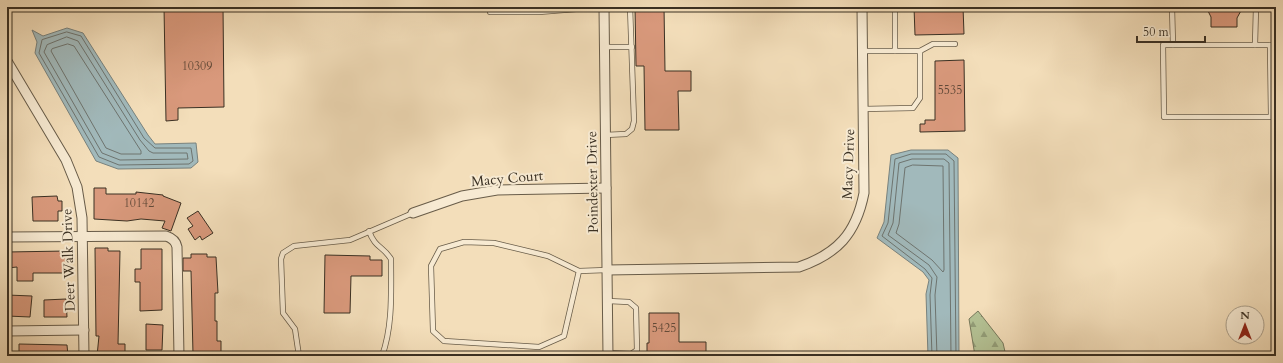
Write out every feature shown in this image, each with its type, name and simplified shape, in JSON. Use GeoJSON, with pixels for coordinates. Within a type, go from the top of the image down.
{"type":"FeatureCollection","features":[{"type":"Feature","properties":{"kind":"street","name":"Poindexter Drive"},"geometry":{"type":"LineString","coordinates":[[602,7],[604,47],[608,355]]}},
{"type":"Feature","properties":{"kind":"street","name":"Macy Drive"},"geometry":{"type":"LineString","coordinates":[[607,270],[781,269],[799,267],[824,257],[834,249],[852,230],[862,205],[864,193],[862,7]]}},
{"type":"Feature","properties":{"kind":"street","name":"Deer Walk Drive"},"geometry":{"type":"LineString","coordinates":[[7,61],[70,169],[80,199],[84,356]]}},
{"type":"Feature","properties":{"kind":"street","name":"Macy Court"},"geometry":{"type":"LineString","coordinates":[[413,212],[462,196],[498,190],[606,188]]}},
{"type":"Feature","properties":{"kind":"street"},"geometry":{"type":"LineString","coordinates":[[7,237],[166,236],[175,241],[177,251],[179,356]]}},
{"type":"Feature","properties":{"kind":"street"},"geometry":{"type":"LineString","coordinates":[[7,331],[84,330]]}},
{"type":"Feature","properties":{"kind":"lane"},"geometry":{"type":"LineString","coordinates":[[490,12],[602,7]]}},
{"type":"Feature","properties":{"kind":"lane"},"geometry":{"type":"LineString","coordinates":[[605,135],[626,134],[632,129],[634,121],[630,7]]}},
{"type":"Feature","properties":{"kind":"lane"},"geometry":{"type":"LineString","coordinates":[[895,7],[895,51]]}},
{"type":"Feature","properties":{"kind":"lane"},"geometry":{"type":"LineString","coordinates":[[1172,7],[1173,45]]}},
{"type":"Feature","properties":{"kind":"lane"},"geometry":{"type":"LineString","coordinates":[[1255,45],[1256,7]]}},
{"type":"Feature","properties":{"kind":"lane"},"geometry":{"type":"LineString","coordinates":[[863,51],[920,51],[933,44],[955,44]]}},
{"type":"Feature","properties":{"kind":"lane"},"geometry":{"type":"LineString","coordinates":[[1270,45],[1274,117],[1164,117],[1163,45],[1173,45],[1255,45],[1270,45],[1276,45]]}},
{"type":"Feature","properties":{"kind":"lane"},"geometry":{"type":"LineString","coordinates":[[604,47],[632,47]]}},
{"type":"Feature","properties":{"kind":"lane"},"geometry":{"type":"LineString","coordinates":[[863,109],[914,108],[920,98],[920,51]]}},
{"type":"Feature","properties":{"kind":"lane"},"geometry":{"type":"LineString","coordinates":[[1270,66],[1276,66]]}},
{"type":"Feature","properties":{"kind":"lane"},"geometry":{"type":"LineString","coordinates":[[299,356],[296,329],[283,313],[283,252],[294,246],[342,242],[413,212]]}},
{"type":"Feature","properties":{"kind":"lane"},"geometry":{"type":"LineString","coordinates":[[369,231],[373,242],[388,253],[391,259],[390,317],[388,337],[382,356]]}},
{"type":"Feature","properties":{"kind":"lane"},"geometry":{"type":"LineString","coordinates":[[579,271],[564,336],[539,347],[444,341],[433,331],[431,266],[440,249],[464,242],[494,243],[548,256],[579,271],[607,270]]}},
{"type":"Feature","properties":{"kind":"lane"},"geometry":{"type":"LineString","coordinates":[[608,301],[629,302],[636,308],[637,329],[637,350],[631,354],[608,355]]}},
{"type":"Feature","properties":{"kind":"green space"},"geometry":{"type":"Polygon","coordinates":[[[978,311],[1003,343],[1006,356],[975,356],[969,319],[978,311]]]}},
{"type":"Feature","properties":{"kind":"water"},"geometry":{"type":"Polygon","coordinates":[[[67,28],[83,33],[155,144],[196,143],[198,162],[191,168],[118,169],[96,161],[35,53],[37,42],[32,30],[43,36],[67,28]]]}},
{"type":"Feature","properties":{"kind":"water"},"geometry":{"type":"Polygon","coordinates":[[[911,150],[948,150],[958,158],[959,356],[928,356],[926,294],[929,280],[923,272],[877,238],[884,222],[891,155],[911,150]]]}},
{"type":"Feature","properties":{"kind":"building"},"geometry":{"type":"Polygon","coordinates":[[[164,7],[223,7],[224,107],[178,108],[178,120],[166,121],[164,7]]]}},
{"type":"Feature","properties":{"kind":"building"},"geometry":{"type":"Polygon","coordinates":[[[635,7],[664,7],[665,71],[691,71],[691,91],[678,91],[679,130],[645,130],[644,66],[636,66],[635,7]]]}},
{"type":"Feature","properties":{"kind":"building"},"geometry":{"type":"Polygon","coordinates":[[[914,7],[963,7],[964,34],[915,35],[914,7]]]}},
{"type":"Feature","properties":{"kind":"building"},"geometry":{"type":"Polygon","coordinates":[[[1206,7],[1243,7],[1237,18],[1237,27],[1211,27],[1211,17],[1206,7]]]}},
{"type":"Feature","properties":{"kind":"building"},"geometry":{"type":"Polygon","coordinates":[[[964,60],[965,131],[920,132],[920,124],[925,124],[925,120],[935,120],[935,61],[964,60]]]}},
{"type":"Feature","properties":{"kind":"building"},"geometry":{"type":"Polygon","coordinates":[[[94,188],[106,188],[106,194],[136,194],[136,192],[163,195],[181,203],[171,231],[162,228],[165,221],[141,219],[127,221],[94,219],[94,188]]]}},
{"type":"Feature","properties":{"kind":"building"},"geometry":{"type":"Polygon","coordinates":[[[57,196],[58,201],[62,201],[62,211],[58,211],[58,221],[33,221],[32,197],[57,196]]]}},
{"type":"Feature","properties":{"kind":"building"},"geometry":{"type":"Polygon","coordinates":[[[198,211],[213,233],[202,240],[200,236],[195,240],[188,229],[193,226],[187,218],[198,211]]]}},
{"type":"Feature","properties":{"kind":"building"},"geometry":{"type":"Polygon","coordinates":[[[95,248],[108,248],[108,251],[120,251],[118,344],[125,344],[125,355],[97,356],[99,336],[96,336],[95,248]]]}},
{"type":"Feature","properties":{"kind":"building"},"geometry":{"type":"Polygon","coordinates":[[[141,249],[162,249],[162,310],[140,311],[140,282],[135,282],[135,269],[141,269],[141,249]]]}},
{"type":"Feature","properties":{"kind":"building"},"geometry":{"type":"Polygon","coordinates":[[[66,251],[67,273],[33,273],[33,281],[17,281],[17,267],[7,268],[7,252],[66,251]]]}},
{"type":"Feature","properties":{"kind":"building"},"geometry":{"type":"Polygon","coordinates":[[[191,254],[207,254],[207,257],[216,257],[218,293],[215,293],[215,321],[217,321],[217,341],[221,341],[221,354],[193,354],[191,271],[183,271],[183,258],[191,258],[191,254]]]}},
{"type":"Feature","properties":{"kind":"building"},"geometry":{"type":"Polygon","coordinates":[[[325,255],[370,256],[370,260],[382,260],[382,276],[351,276],[350,313],[324,313],[325,255]]]}},
{"type":"Feature","properties":{"kind":"building"},"geometry":{"type":"Polygon","coordinates":[[[7,295],[32,296],[30,317],[7,316],[7,295]]]}},
{"type":"Feature","properties":{"kind":"building"},"geometry":{"type":"Polygon","coordinates":[[[66,299],[67,317],[44,317],[44,300],[66,299]]]}},
{"type":"Feature","properties":{"kind":"building"},"geometry":{"type":"Polygon","coordinates":[[[649,313],[679,313],[679,342],[706,342],[706,356],[647,356],[647,343],[649,343],[649,313]]]}},
{"type":"Feature","properties":{"kind":"building"},"geometry":{"type":"Polygon","coordinates":[[[146,324],[163,325],[162,350],[146,350],[146,324]]]}},
{"type":"Feature","properties":{"kind":"building"},"geometry":{"type":"Polygon","coordinates":[[[19,344],[67,345],[68,356],[19,356],[19,344]]]}}]}
